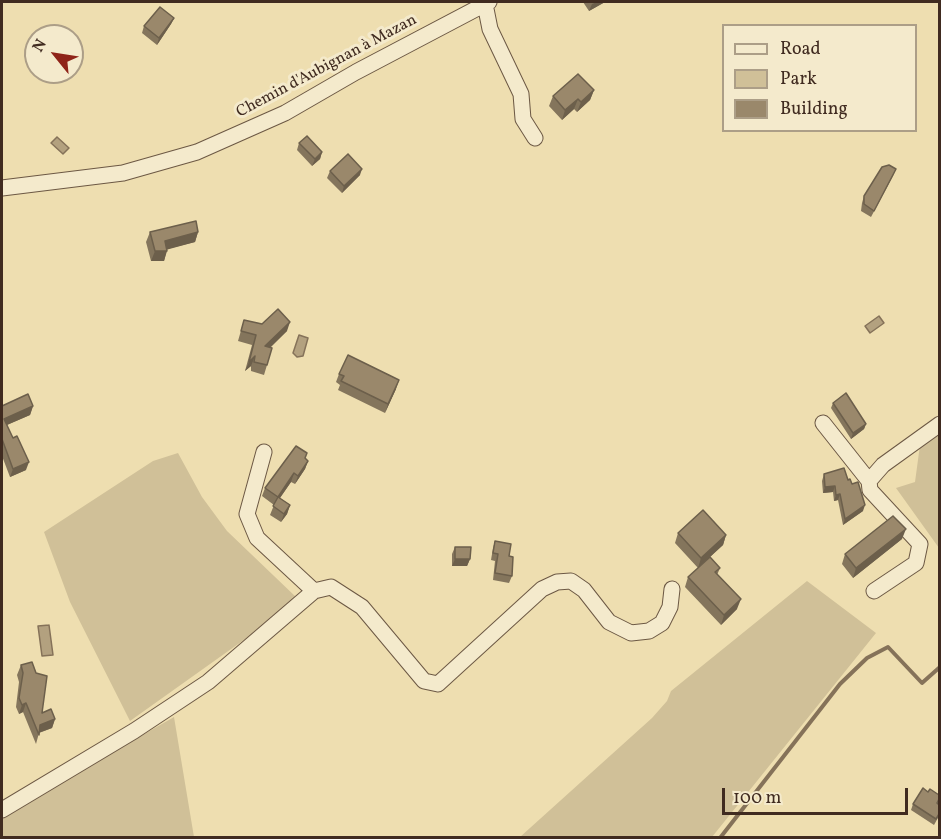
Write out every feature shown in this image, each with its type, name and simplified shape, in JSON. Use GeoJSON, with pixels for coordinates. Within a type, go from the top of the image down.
{"type":"FeatureCollection","features":[{"type":"Feature","properties":{"kind":"street"},"geometry":{"type":"LineString","coordinates":[[487,3],[490,29],[521,94],[523,118],[535,138]]}},
{"type":"Feature","properties":{"kind":"street","name":"Chemin d'Aubignan à Mazan"},"geometry":{"type":"LineString","coordinates":[[2,188],[123,173],[197,152],[285,113],[356,72],[487,3]]}},
{"type":"Feature","properties":{"kind":"street"},"geometry":{"type":"LineString","coordinates":[[823,423],[869,481],[870,490],[920,544],[916,563],[873,591]]}},
{"type":"Feature","properties":{"kind":"street"},"geometry":{"type":"LineString","coordinates":[[869,481],[883,465],[939,424]]}},
{"type":"Feature","properties":{"kind":"street"},"geometry":{"type":"LineString","coordinates":[[264,452],[247,514],[257,538],[314,591]]}},
{"type":"Feature","properties":{"kind":"street"},"geometry":{"type":"LineString","coordinates":[[2,810],[134,731],[208,682],[314,591],[331,587],[362,607],[424,681],[438,684],[542,589],[557,582],[571,582],[584,590],[609,622],[631,633],[649,630],[662,623],[670,607],[672,589]]}},
{"type":"Feature","properties":{"kind":"green space"},"geometry":{"type":"Polygon","coordinates":[[[939,430],[939,548],[896,488],[915,482],[920,445],[939,430]]]}},
{"type":"Feature","properties":{"kind":"green space"},"geometry":{"type":"Polygon","coordinates":[[[178,453],[202,497],[227,531],[297,598],[262,627],[130,721],[70,602],[44,532],[153,461],[178,453]]]}},
{"type":"Feature","properties":{"kind":"green space"},"geometry":{"type":"Polygon","coordinates":[[[807,581],[876,633],[712,837],[520,837],[652,718],[667,701],[671,691],[807,581]]]}},
{"type":"Feature","properties":{"kind":"green space"},"geometry":{"type":"Polygon","coordinates":[[[174,717],[194,837],[2,837],[2,816],[174,717]]]}},
{"type":"Feature","properties":{"kind":"shaded area"},"geometry":{"type":"Polygon","coordinates":[[[57,137],[69,148],[63,154],[51,143],[57,137]]]}},
{"type":"Feature","properties":{"kind":"shaded area"},"geometry":{"type":"Polygon","coordinates":[[[879,316],[884,323],[870,333],[865,326],[879,316]]]}},
{"type":"Feature","properties":{"kind":"shaded area"},"geometry":{"type":"Polygon","coordinates":[[[299,335],[308,338],[303,356],[297,357],[293,353],[299,335]]]}},
{"type":"Feature","properties":{"kind":"shaded area"},"geometry":{"type":"Polygon","coordinates":[[[49,625],[53,655],[42,656],[38,626],[49,625]]]}},
{"type":"Feature","properties":{"kind":"building"},"geometry":{"type":"Polygon","coordinates":[[[160,7],[174,18],[159,38],[144,26],[160,7]]]}},
{"type":"Feature","properties":{"kind":"building"},"geometry":{"type":"Polygon","coordinates":[[[578,74],[594,90],[581,102],[578,99],[565,110],[553,96],[578,74]]]}},
{"type":"Feature","properties":{"kind":"building"},"geometry":{"type":"Polygon","coordinates":[[[307,136],[322,152],[315,159],[299,143],[307,136]]]}},
{"type":"Feature","properties":{"kind":"building"},"geometry":{"type":"Polygon","coordinates":[[[348,154],[362,169],[344,186],[330,171],[348,154]]]}},
{"type":"Feature","properties":{"kind":"building"},"geometry":{"type":"Polygon","coordinates":[[[889,165],[896,169],[874,211],[864,204],[864,196],[882,167],[889,165]]]}},
{"type":"Feature","properties":{"kind":"building"},"geometry":{"type":"Polygon","coordinates":[[[196,221],[198,232],[165,241],[167,251],[155,251],[150,232],[196,221]]]}},
{"type":"Feature","properties":{"kind":"building"},"geometry":{"type":"Polygon","coordinates":[[[278,309],[290,322],[265,346],[272,348],[267,365],[254,362],[255,356],[249,362],[256,335],[241,331],[244,320],[262,324],[278,309]]]}},
{"type":"Feature","properties":{"kind":"building"},"geometry":{"type":"Polygon","coordinates":[[[348,355],[399,380],[388,404],[341,381],[344,376],[339,374],[348,355]]]}},
{"type":"Feature","properties":{"kind":"building"},"geometry":{"type":"Polygon","coordinates":[[[846,393],[866,424],[853,433],[833,403],[846,393]]]}},
{"type":"Feature","properties":{"kind":"building"},"geometry":{"type":"Polygon","coordinates":[[[28,394],[33,406],[4,419],[13,438],[17,436],[29,462],[13,469],[2,439],[2,406],[28,394]]]}},
{"type":"Feature","properties":{"kind":"building"},"geometry":{"type":"Polygon","coordinates":[[[296,446],[307,453],[305,458],[308,461],[298,476],[294,473],[278,497],[265,488],[296,446]]]}},
{"type":"Feature","properties":{"kind":"building"},"geometry":{"type":"Polygon","coordinates":[[[844,468],[852,484],[858,482],[865,505],[845,519],[840,494],[836,495],[835,486],[825,487],[824,474],[844,468]]]}},
{"type":"Feature","properties":{"kind":"building"},"geometry":{"type":"Polygon","coordinates":[[[278,497],[290,505],[284,514],[273,506],[278,497]]]}},
{"type":"Feature","properties":{"kind":"building"},"geometry":{"type":"Polygon","coordinates":[[[703,510],[726,535],[701,558],[678,533],[703,510]]]}},
{"type":"Feature","properties":{"kind":"building"},"geometry":{"type":"Polygon","coordinates":[[[893,516],[906,529],[856,568],[845,554],[893,516]]]}},
{"type":"Feature","properties":{"kind":"building"},"geometry":{"type":"Polygon","coordinates":[[[495,541],[511,544],[509,556],[513,557],[512,576],[495,573],[498,554],[493,553],[495,541]]]}},
{"type":"Feature","properties":{"kind":"building"},"geometry":{"type":"Polygon","coordinates":[[[455,547],[471,547],[470,559],[455,559],[455,547]]]}},
{"type":"Feature","properties":{"kind":"building"},"geometry":{"type":"Polygon","coordinates":[[[710,557],[720,568],[715,572],[741,599],[724,615],[688,577],[710,557]]]}},
{"type":"Feature","properties":{"kind":"building"},"geometry":{"type":"Polygon","coordinates":[[[32,662],[36,673],[47,676],[42,713],[51,709],[55,719],[40,725],[39,735],[26,703],[22,705],[19,698],[23,673],[21,665],[32,662]]]}},
{"type":"Feature","properties":{"kind":"building"},"geometry":{"type":"Polygon","coordinates":[[[923,788],[928,792],[930,789],[939,795],[937,803],[939,814],[936,819],[913,804],[923,788]]]}},
{"type":"Feature","properties":{"kind":"waterway"},"geometry":{"type":"LineString","coordinates":[[720,838],[840,684],[867,658],[888,647],[922,683],[940,667]]}}]}
